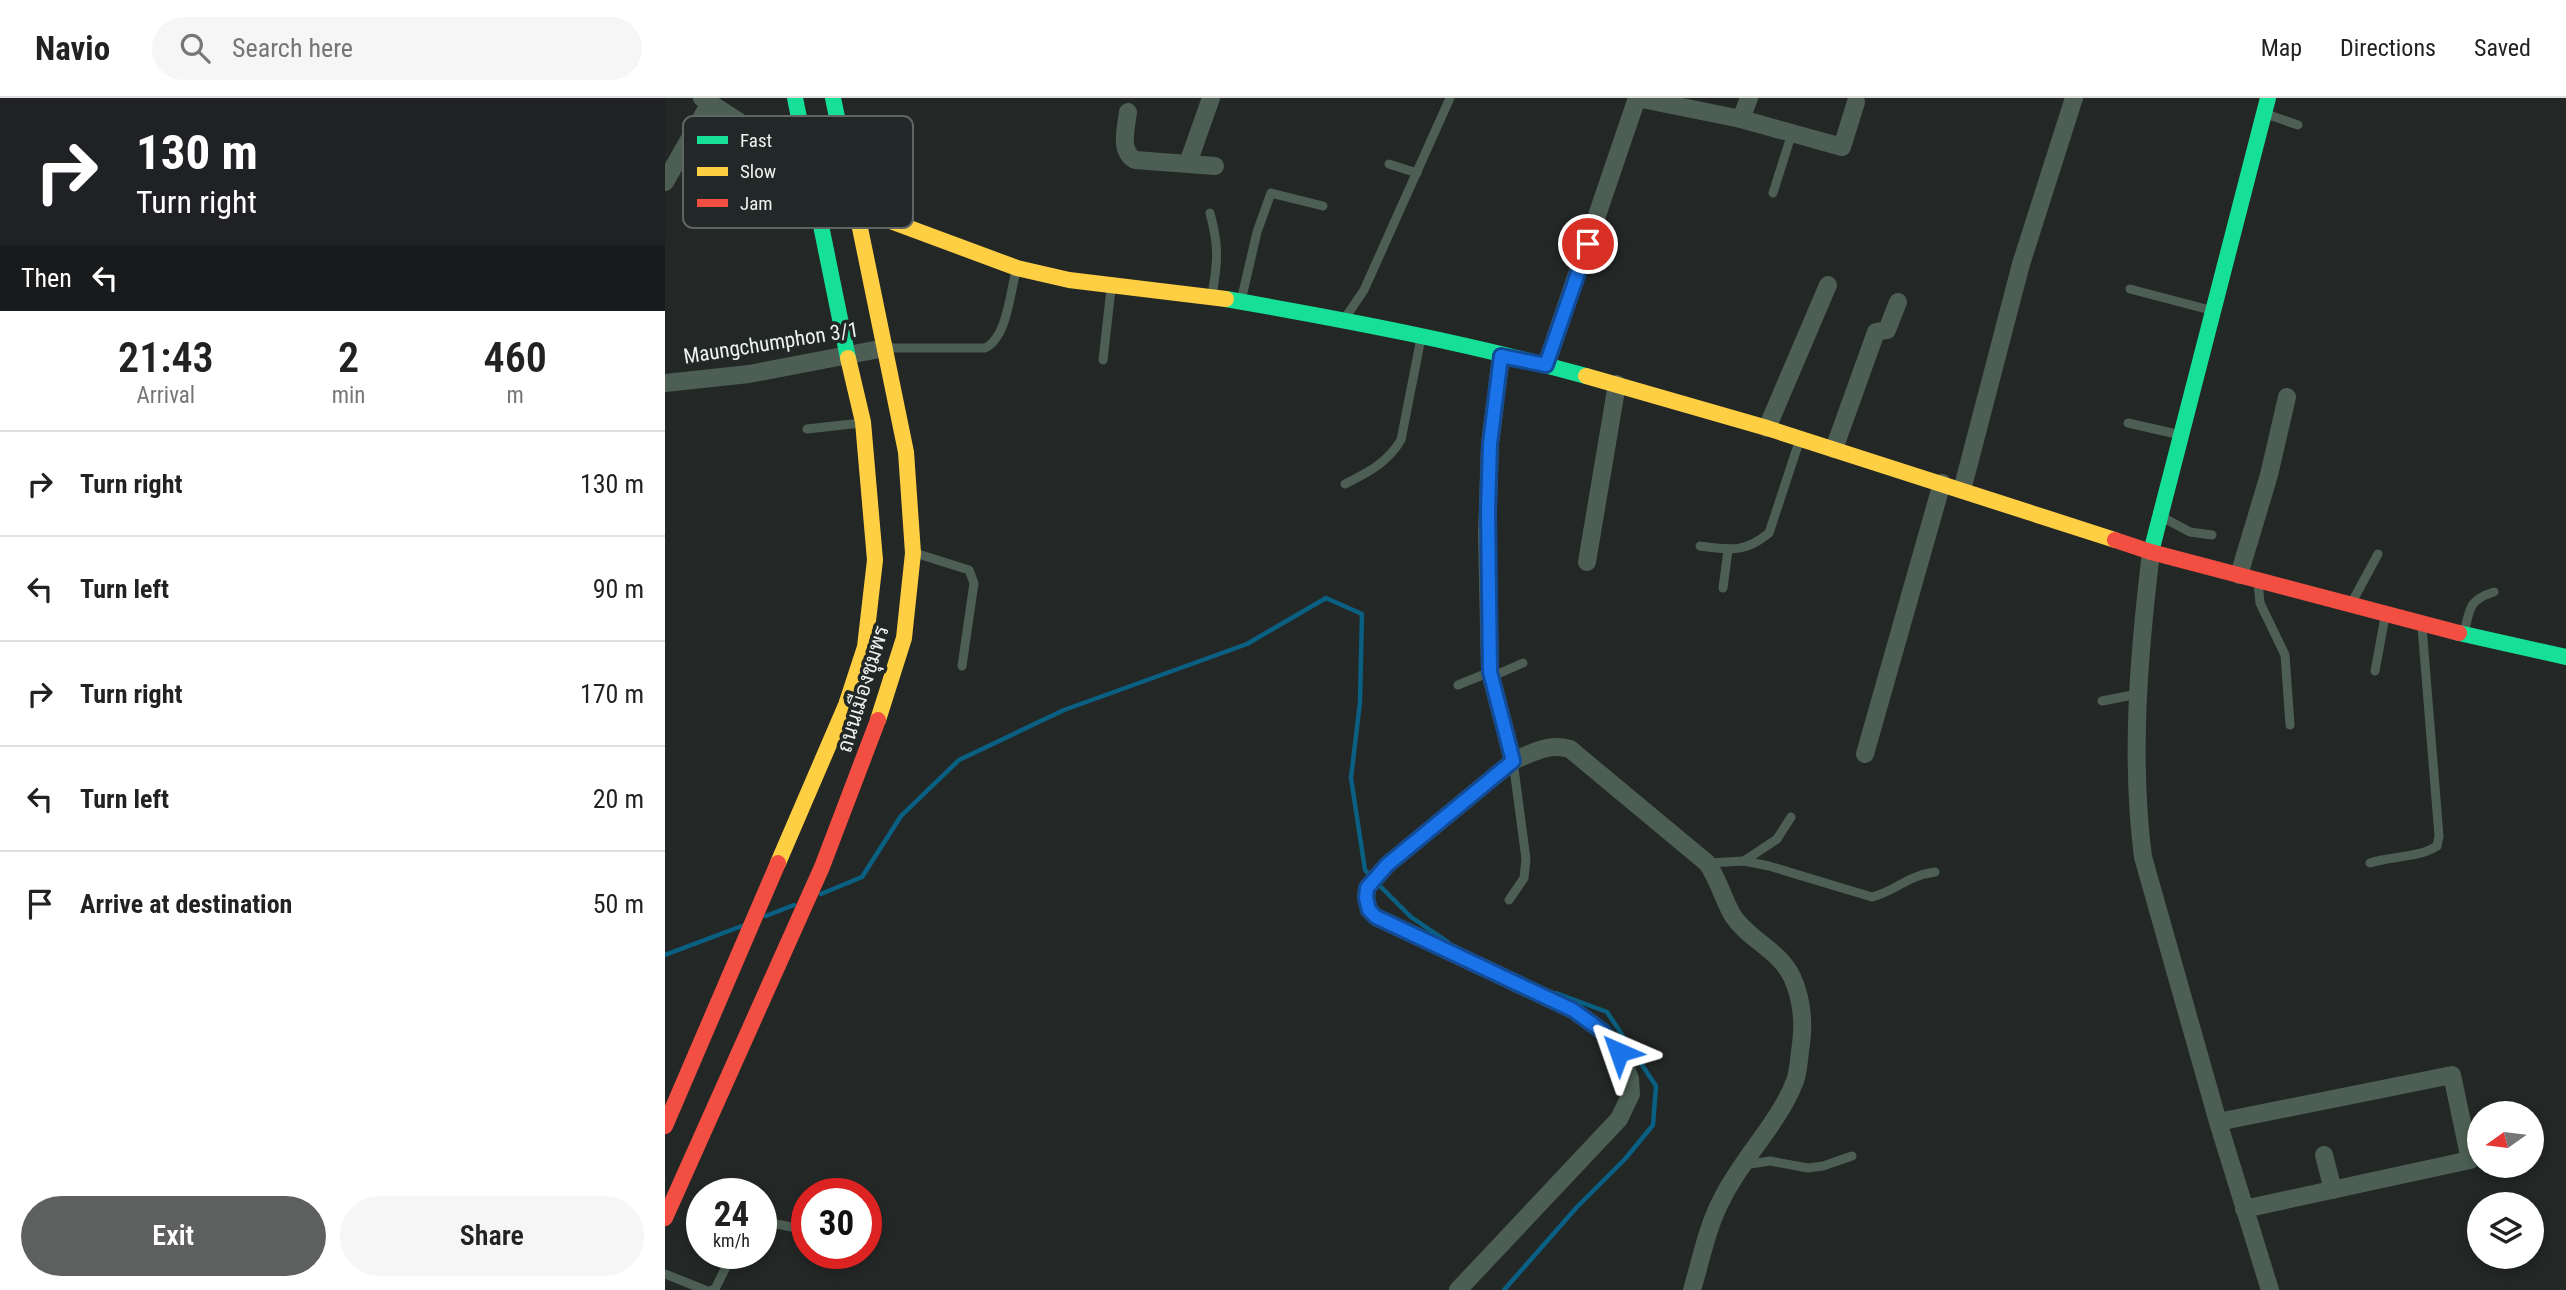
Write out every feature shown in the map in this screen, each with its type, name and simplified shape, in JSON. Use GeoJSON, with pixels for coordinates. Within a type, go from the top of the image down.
{"type":"FeatureCollection","features":[{"type":"Feature","properties":{"kind":"street","name":"ถนนเมืองชุมพร"},"geometry":{"type":"LineString","coordinates":[[795,98],[798,116]]}},
{"type":"Feature","properties":{"kind":"street","name":"ถนนเมืองชุมพร"},"geometry":{"type":"LineString","coordinates":[[833,98],[837,116]]}},
{"type":"Feature","properties":{"kind":"street"},"geometry":{"type":"LineString","coordinates":[[1188,163],[1211,98]]}},
{"type":"Feature","properties":{"kind":"street"},"geometry":{"type":"LineString","coordinates":[[1546,365],[1637,98],[1741,119],[1842,147],[1856,102]]}},
{"type":"Feature","properties":{"kind":"street"},"geometry":{"type":"LineString","coordinates":[[1741,119],[1749,98]]}},
{"type":"Feature","properties":{"kind":"street"},"geometry":{"type":"LineString","coordinates":[[1962,489],[2021,264],[2074,98]]}},
{"type":"Feature","properties":{"kind":"street"},"geometry":{"type":"LineString","coordinates":[[706,101],[730,116]]}},
{"type":"Feature","properties":{"kind":"street"},"geometry":{"type":"LineString","coordinates":[[2266,106],[2151,552],[2138,694],[2138,814],[2143,857],[2218,1122],[2270,1290]]}},
{"type":"Feature","properties":{"kind":"street"},"geometry":{"type":"LineString","coordinates":[[1128,112],[1125,150],[1127,156],[1135,160],[1215,166]]}},
{"type":"Feature","properties":{"kind":"street"},"geometry":{"type":"LineString","coordinates":[[665,182],[683,146]]}},
{"type":"Feature","properties":{"kind":"street","name":"ถนนเมืองชุมพร"},"geometry":{"type":"LineString","coordinates":[[665,1126],[786,849],[846,705],[865,647],[875,560],[869,472],[863,422],[821,228]]}},
{"type":"Feature","properties":{"kind":"street","name":"ถนนเมืองชุมพร"},"geometry":{"type":"LineString","coordinates":[[665,1219],[822,867],[872,740],[904,638],[913,552],[906,452],[860,228]]}},
{"type":"Feature","properties":{"kind":"street"},"geometry":{"type":"LineString","coordinates":[[909,228],[1017,268],[1112,287],[1212,297],[1345,320],[1546,365],[1767,428],[2151,552],[2422,625],[2566,656]]}},
{"type":"Feature","properties":{"kind":"street"},"geometry":{"type":"LineString","coordinates":[[1767,428],[1828,285]]}},
{"type":"Feature","properties":{"kind":"street"},"geometry":{"type":"LineString","coordinates":[[1834,449],[1876,332],[1887,330],[1898,302]]}},
{"type":"Feature","properties":{"kind":"street","name":"Maungchumphon 3/1"},"geometry":{"type":"LineString","coordinates":[[665,383],[749,374],[885,348]]}},
{"type":"Feature","properties":{"kind":"street"},"geometry":{"type":"LineString","coordinates":[[1501,356],[1490,444],[1487,521],[1490,674],[1513,761]]}},
{"type":"Feature","properties":{"kind":"street"},"geometry":{"type":"LineString","coordinates":[[1587,562],[1617,384]]}},
{"type":"Feature","properties":{"kind":"street"},"geometry":{"type":"LineString","coordinates":[[2239,575],[2269,475],[2287,397]]}},
{"type":"Feature","properties":{"kind":"street"},"geometry":{"type":"LineString","coordinates":[[1865,754],[1942,483]]}},
{"type":"Feature","properties":{"kind":"street"},"geometry":{"type":"LineString","coordinates":[[1458,1290],[1619,1119],[1631,1094],[1630,1079],[1619,1052],[1602,1031],[1573,1010],[1376,917],[1369,910],[1367,888],[1387,865],[1513,761],[1543,748],[1558,746],[1570,749],[1707,863],[1716,875],[1732,914],[1749,936],[1778,957],[1790,974],[1798,993],[1804,1023],[1795,1080],[1714,1214],[1692,1290]]}},
{"type":"Feature","properties":{"kind":"street"},"geometry":{"type":"LineString","coordinates":[[2218,1122],[2452,1075],[2470,1160],[2244,1209]]}},
{"type":"Feature","properties":{"kind":"street"},"geometry":{"type":"LineString","coordinates":[[2324,1154],[2333,1190]]}},
{"type":"Feature","properties":{"kind":"lane"},"geometry":{"type":"LineString","coordinates":[[1345,320],[1364,290],[1450,98]]}},
{"type":"Feature","properties":{"kind":"lane"},"geometry":{"type":"LineString","coordinates":[[2266,106],[2298,125]]}},
{"type":"Feature","properties":{"kind":"lane"},"geometry":{"type":"LineString","coordinates":[[1773,193],[1792,133]]}},
{"type":"Feature","properties":{"kind":"lane"},"geometry":{"type":"LineString","coordinates":[[1389,164],[1417,173]]}},
{"type":"Feature","properties":{"kind":"lane"},"geometry":{"type":"LineString","coordinates":[[1241,303],[1257,232],[1271,193],[1323,206]]}},
{"type":"Feature","properties":{"kind":"lane"},"geometry":{"type":"LineString","coordinates":[[1210,213],[1218,260],[1212,297]]}},
{"type":"Feature","properties":{"kind":"lane"},"geometry":{"type":"LineString","coordinates":[[885,348],[985,348],[994,344],[1000,334],[1017,268]]}},
{"type":"Feature","properties":{"kind":"lane"},"geometry":{"type":"LineString","coordinates":[[1103,360],[1112,287]]}},
{"type":"Feature","properties":{"kind":"lane"},"geometry":{"type":"LineString","coordinates":[[2130,289],[2212,311]]}},
{"type":"Feature","properties":{"kind":"lane"},"geometry":{"type":"LineString","coordinates":[[1346,484],[1379,467],[1401,440],[1421,338]]}},
{"type":"Feature","properties":{"kind":"lane"},"geometry":{"type":"LineString","coordinates":[[807,429],[863,422]]}},
{"type":"Feature","properties":{"kind":"lane"},"geometry":{"type":"LineString","coordinates":[[2128,423],[2181,435]]}},
{"type":"Feature","properties":{"kind":"lane"},"geometry":{"type":"LineString","coordinates":[[1700,546],[1728,550],[1745,548],[1756,544],[1769,533],[1800,439]]}},
{"type":"Feature","properties":{"kind":"lane"},"geometry":{"type":"LineString","coordinates":[[2161,516],[2190,532],[2211,536]]}},
{"type":"Feature","properties":{"kind":"lane"},"geometry":{"type":"LineString","coordinates":[[1723,588],[1728,550]]}},
{"type":"Feature","properties":{"kind":"lane"},"geometry":{"type":"LineString","coordinates":[[913,552],[969,570],[974,583],[962,666]]}},
{"type":"Feature","properties":{"kind":"lane"},"geometry":{"type":"LineString","coordinates":[[2350,606],[2378,554]]}},
{"type":"Feature","properties":{"kind":"lane"},"geometry":{"type":"LineString","coordinates":[[2257,580],[2260,603],[2285,656],[2290,725]]}},
{"type":"Feature","properties":{"kind":"lane"},"geometry":{"type":"LineString","coordinates":[[2464,634],[2471,603],[2480,596],[2494,592]]}},
{"type":"Feature","properties":{"kind":"lane"},"geometry":{"type":"LineString","coordinates":[[2375,671],[2385,615]]}},
{"type":"Feature","properties":{"kind":"lane"},"geometry":{"type":"LineString","coordinates":[[2370,863],[2387,857],[2429,851],[2437,846],[2439,836],[2422,625]]}},
{"type":"Feature","properties":{"kind":"lane"},"geometry":{"type":"LineString","coordinates":[[1458,685],[1523,663]]}},
{"type":"Feature","properties":{"kind":"lane"},"geometry":{"type":"LineString","coordinates":[[2102,701],[2138,694]]}},
{"type":"Feature","properties":{"kind":"lane"},"geometry":{"type":"LineString","coordinates":[[1509,900],[1524,878],[1526,859],[1513,761]]}},
{"type":"Feature","properties":{"kind":"lane"},"geometry":{"type":"LineString","coordinates":[[1744,862],[1777,839],[1791,817]]}},
{"type":"Feature","properties":{"kind":"lane"},"geometry":{"type":"LineString","coordinates":[[1707,863],[1744,862],[1769,866],[1872,897],[1918,875],[1935,872]]}},
{"type":"Feature","properties":{"kind":"lane"},"geometry":{"type":"LineString","coordinates":[[1742,1165],[1770,1161],[1808,1168],[1852,1156]]}},
{"type":"Feature","properties":{"kind":"lane"},"geometry":{"type":"LineString","coordinates":[[665,1274],[712,1290],[724,1269]]}},
{"type":"Feature","properties":{"kind":"waterway"},"geometry":{"type":"LineString","coordinates":[[821,894],[862,877],[901,816],[959,760],[1064,710],[1247,644],[1326,598],[1362,614],[1360,702],[1351,778],[1365,870],[1371,876]]}},
{"type":"Feature","properties":{"kind":"waterway"},"geometry":{"type":"LineString","coordinates":[[1377,883],[1411,917],[1448,942]]}},
{"type":"Feature","properties":{"kind":"waterway"},"geometry":{"type":"LineString","coordinates":[[766,916],[794,905]]}},
{"type":"Feature","properties":{"kind":"waterway"},"geometry":{"type":"LineString","coordinates":[[665,955],[742,926]]}},
{"type":"Feature","properties":{"kind":"waterway"},"geometry":{"type":"LineString","coordinates":[[1504,1290],[1653,1125],[1656,1086],[1607,1012],[1556,993]]}},
{"type":"Feature","properties":{"kind":"traffic: fast"},"geometry":{"type":"LineString","coordinates":[[795,98],[799,116]]}},
{"type":"Feature","properties":{"kind":"traffic: fast"},"geometry":{"type":"LineString","coordinates":[[833,98],[837,116]]}},
{"type":"Feature","properties":{"kind":"traffic: fast"},"geometry":{"type":"LineString","coordinates":[[2151,552],[2268,98]]}},
{"type":"Feature","properties":{"kind":"traffic: fast"},"geometry":{"type":"LineString","coordinates":[[822,228],[848,358]]}},
{"type":"Feature","properties":{"kind":"traffic: fast"},"geometry":{"type":"LineString","coordinates":[[1226,299],[1407,333],[1586,376]]}},
{"type":"Feature","properties":{"kind":"traffic: fast"},"geometry":{"type":"LineString","coordinates":[[2459,633],[2566,657]]}},
{"type":"Feature","properties":{"kind":"traffic: slow"},"geometry":{"type":"LineString","coordinates":[[860,228],[906,452],[913,553],[904,638],[878,720]]}},
{"type":"Feature","properties":{"kind":"traffic: slow"},"geometry":{"type":"LineString","coordinates":[[909,228],[1017,268],[1069,280],[1226,299]]}},
{"type":"Feature","properties":{"kind":"traffic: slow"},"geometry":{"type":"LineString","coordinates":[[778,863],[846,705],[865,647],[875,560],[863,422],[848,358]]}},
{"type":"Feature","properties":{"kind":"traffic: slow"},"geometry":{"type":"LineString","coordinates":[[1586,376],[1767,428],[2115,540]]}},
{"type":"Feature","properties":{"kind":"traffic: jam"},"geometry":{"type":"LineString","coordinates":[[2115,540],[2151,552],[2459,633]]}},
{"type":"Feature","properties":{"kind":"traffic: jam"},"geometry":{"type":"LineString","coordinates":[[665,1218],[822,867],[878,720]]}},
{"type":"Feature","properties":{"kind":"traffic: jam"},"geometry":{"type":"LineString","coordinates":[[665,1126],[778,863]]}},
{"type":"Feature","properties":{"kind":"route"},"geometry":{"type":"LineString","coordinates":[[1588,244],[1546,365],[1501,356],[1490,444],[1487,534],[1490,672],[1513,761],[1387,865],[1367,888],[1366,898],[1369,910],[1376,917],[1573,1010],[1602,1031],[1619,1052]]}}]}
